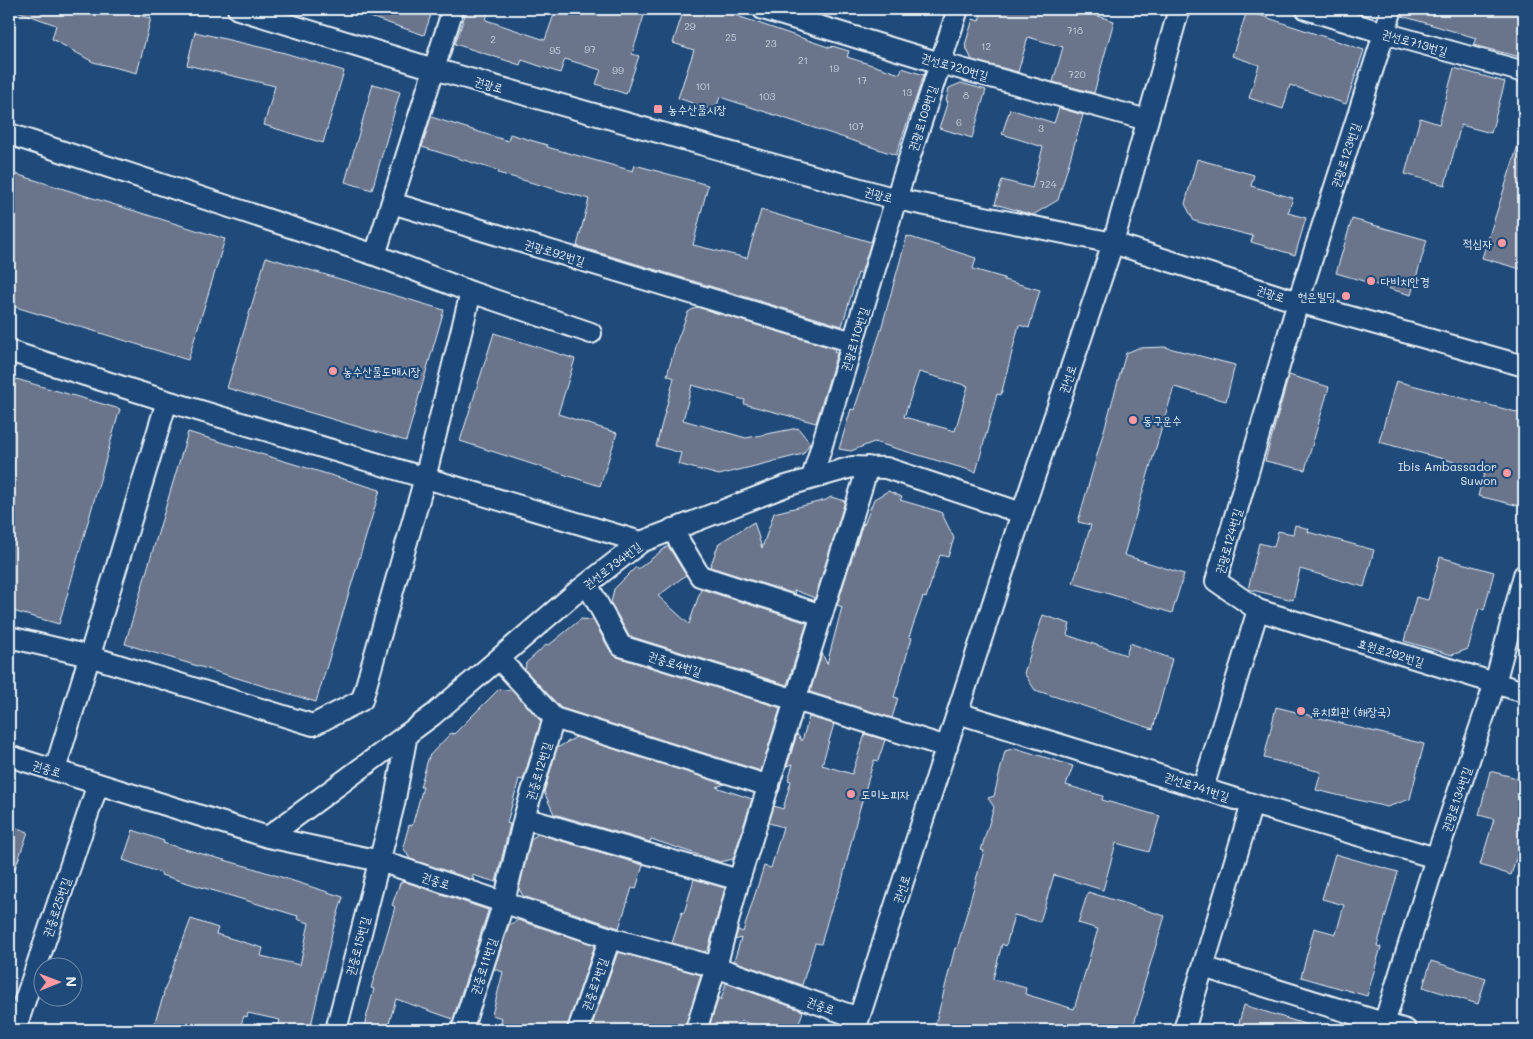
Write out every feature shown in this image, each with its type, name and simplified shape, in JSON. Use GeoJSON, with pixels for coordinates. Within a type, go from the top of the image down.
{"type":"FeatureCollection","features":[{"type":"Feature","properties":{"kind":"street","name":"권광로"},"geometry":{"type":"LineString","coordinates":[[238,9],[434,69],[896,199],[1114,243],[1298,302],[1524,366]]}},
{"type":"Feature","properties":{"kind":"street"},"geometry":{"type":"LineString","coordinates":[[375,255],[453,9]]}},
{"type":"Feature","properties":{"kind":"street","name":"권선로720번길"},"geometry":{"type":"LineString","coordinates":[[764,9],[940,62],[1147,120]]}},
{"type":"Feature","properties":{"kind":"street","name":"권광로109번길"},"geometry":{"type":"LineString","coordinates":[[896,199],[958,9]]}},
{"type":"Feature","properties":{"kind":"street","name":"권선로"},"geometry":{"type":"LineString","coordinates":[[857,1024],[1022,513],[1114,243],[1179,9]]}},
{"type":"Feature","properties":{"kind":"street","name":"권선로713번길"},"geometry":{"type":"LineString","coordinates":[[1306,9],[1524,72]]}},
{"type":"Feature","properties":{"kind":"street","name":"권광로123번길"},"geometry":{"type":"LineString","coordinates":[[1298,302],[1392,9]]}},
{"type":"Feature","properties":{"kind":"street"},"geometry":{"type":"LineString","coordinates":[[9,134],[375,255],[471,292],[591,333]]}},
{"type":"Feature","properties":{"kind":"street","name":"권광로110번길"},"geometry":{"type":"LineString","coordinates":[[812,478],[896,199]]}},
{"type":"Feature","properties":{"kind":"street","name":"권광로92번길"},"geometry":{"type":"LineString","coordinates":[[392,202],[853,342]]}},
{"type":"Feature","properties":{"kind":"street"},"geometry":{"type":"LineString","coordinates":[[9,637],[89,656],[313,725],[362,700],[425,478],[471,292]]}},
{"type":"Feature","properties":{"kind":"street","name":"권광로124번길"},"geometry":{"type":"LineString","coordinates":[[1258,610],[1216,581],[1298,302]]}},
{"type":"Feature","properties":{"kind":"street"},"geometry":{"type":"LineString","coordinates":[[9,351],[167,401],[641,542]]}},
{"type":"Feature","properties":{"kind":"street"},"geometry":{"type":"LineString","coordinates":[[54,770],[167,401]]}},
{"type":"Feature","properties":{"kind":"street","name":"권선로734번길"},"geometry":{"type":"LineString","coordinates":[[268,837],[433,715],[587,584],[641,542],[786,486],[852,466],[886,468],[1022,513]]}},
{"type":"Feature","properties":{"kind":"street"},"geometry":{"type":"LineString","coordinates":[[696,1030],[716,967],[739,880],[868,467]]}},
{"type":"Feature","properties":{"kind":"street"},"geometry":{"type":"LineString","coordinates":[[672,529],[700,576],[822,615]]}},
{"type":"Feature","properties":{"kind":"street","name":"권광로134번길"},"geometry":{"type":"LineString","coordinates":[[1383,1027],[1436,858],[1495,683],[1524,575]]}},
{"type":"Feature","properties":{"kind":"street","name":"권중로4번길"},"geometry":{"type":"LineString","coordinates":[[587,584],[621,646],[795,701]]}},
{"type":"Feature","properties":{"kind":"street"},"geometry":{"type":"LineString","coordinates":[[1203,788],[1258,610]]}},
{"type":"Feature","properties":{"kind":"street","name":"효원로292번길"},"geometry":{"type":"LineString","coordinates":[[1258,610],[1524,692]]}},
{"type":"Feature","properties":{"kind":"street"},"geometry":{"type":"LineString","coordinates":[[499,658],[554,718],[769,786]]}},
{"type":"Feature","properties":{"kind":"street"},"geometry":{"type":"LineString","coordinates":[[795,701],[947,747]]}},
{"type":"Feature","properties":{"kind":"street","name":"권선로741번길"},"geometry":{"type":"LineString","coordinates":[[958,713],[1252,804],[1436,858]]}},
{"type":"Feature","properties":{"kind":"street","name":"권중로12번길"},"geometry":{"type":"LineString","coordinates":[[504,902],[524,818],[554,718]]}},
{"type":"Feature","properties":{"kind":"street","name":"권중로15번길"},"geometry":{"type":"LineString","coordinates":[[336,1030],[394,804],[407,734]]}},
{"type":"Feature","properties":{"kind":"street","name":"권중로"},"geometry":{"type":"LineString","coordinates":[[9,756],[268,837],[380,861],[610,938],[716,967],[857,1024]]}},
{"type":"Feature","properties":{"kind":"street","name":"권중로25번길"},"geometry":{"type":"LineString","coordinates":[[15,1030],[98,784]]}},
{"type":"Feature","properties":{"kind":"street"},"geometry":{"type":"LineString","coordinates":[[1184,1030],[1252,804]]}},
{"type":"Feature","properties":{"kind":"street"},"geometry":{"type":"LineString","coordinates":[[524,818],[739,880]]}},
{"type":"Feature","properties":{"kind":"street","name":"권중로11번길"},"geometry":{"type":"LineString","coordinates":[[462,1030],[504,902]]}},
{"type":"Feature","properties":{"kind":"street","name":"권중로7번길"},"geometry":{"type":"LineString","coordinates":[[578,1030],[610,938]]}},
{"type":"Feature","properties":{"kind":"street"},"geometry":{"type":"LineString","coordinates":[[1203,967],[1383,1027],[1406,1030]]}},
{"type":"Feature","properties":{"kind":"building"},"geometry":{"type":"Polygon","coordinates":[[[18,9],[114,9],[151,18],[137,73],[93,62],[52,39],[56,25],[17,11],[18,9]]]}},
{"type":"Feature","properties":{"kind":"building"},"geometry":{"type":"Polygon","coordinates":[[[356,9],[433,9],[424,35],[355,12],[356,9]]]}},
{"type":"Feature","properties":{"kind":"building"},"geometry":{"type":"Polygon","coordinates":[[[467,9],[476,9],[488,13],[486,20],[545,40],[556,9],[646,9],[632,54],[639,56],[626,94],[596,84],[601,70],[565,59],[560,73],[522,60],[520,65],[455,44],[467,9]]]}},
{"type":"Feature","properties":{"kind":"building"},"geometry":{"type":"Polygon","coordinates":[[[684,9],[717,9],[831,48],[832,46],[849,51],[847,57],[900,74],[902,68],[924,75],[896,155],[720,97],[715,111],[678,98],[694,50],[673,43],[684,9]]]}},
{"type":"Feature","properties":{"kind":"building"},"geometry":{"type":"Polygon","coordinates":[[[982,9],[1086,9],[1085,12],[1114,21],[1094,93],[1053,82],[1063,47],[1028,37],[1018,72],[972,60],[965,45],[973,19],[979,21],[982,9]]]}},
{"type":"Feature","properties":{"kind":"building"},"geometry":{"type":"Polygon","coordinates":[[[1404,9],[1505,9],[1524,13],[1524,58],[1473,45],[1476,38],[1402,16],[1404,9]]]}},
{"type":"Feature","properties":{"kind":"building"},"geometry":{"type":"Polygon","coordinates":[[[1247,11],[1364,50],[1346,104],[1290,85],[1283,109],[1249,98],[1259,65],[1232,56],[1247,11]]]}},
{"type":"Feature","properties":{"kind":"building"},"geometry":{"type":"Polygon","coordinates":[[[195,32],[285,53],[344,71],[323,143],[264,125],[275,86],[187,65],[195,32]]]}},
{"type":"Feature","properties":{"kind":"building"},"geometry":{"type":"Polygon","coordinates":[[[1454,68],[1505,82],[1491,133],[1461,125],[1445,185],[1405,174],[1420,118],[1439,124],[1454,68]]]}},
{"type":"Feature","properties":{"kind":"building"},"geometry":{"type":"Polygon","coordinates":[[[961,83],[986,90],[972,138],[939,128],[948,101],[946,101],[949,88],[961,83]]]}},
{"type":"Feature","properties":{"kind":"building"},"geometry":{"type":"Polygon","coordinates":[[[373,84],[400,92],[372,190],[345,182],[373,84]]]}},
{"type":"Feature","properties":{"kind":"building"},"geometry":{"type":"Polygon","coordinates":[[[1059,108],[1083,115],[1058,200],[1033,215],[995,204],[1002,180],[1032,188],[1043,147],[1002,134],[1010,109],[1054,123],[1059,108]]]}},
{"type":"Feature","properties":{"kind":"building"},"geometry":{"type":"Polygon","coordinates":[[[431,117],[508,141],[510,134],[547,145],[547,147],[633,171],[635,165],[708,185],[693,245],[747,258],[761,210],[871,242],[861,274],[858,273],[842,326],[577,246],[589,199],[498,173],[499,171],[422,147],[431,117]]]}},
{"type":"Feature","properties":{"kind":"building"},"geometry":{"type":"Polygon","coordinates":[[[1521,136],[1524,137],[1524,270],[1482,258],[1521,136]]]}},
{"type":"Feature","properties":{"kind":"building"},"geometry":{"type":"Polygon","coordinates":[[[1197,159],[1254,175],[1251,186],[1293,198],[1288,213],[1306,218],[1295,255],[1251,242],[1253,236],[1194,221],[1185,204],[1197,159]]]}},
{"type":"Feature","properties":{"kind":"building"},"geometry":{"type":"Polygon","coordinates":[[[9,172],[225,239],[188,360],[9,305],[9,172]]]}},
{"type":"Feature","properties":{"kind":"building"},"geometry":{"type":"Polygon","coordinates":[[[1352,219],[1427,240],[1411,295],[1336,273],[1352,219]]]}},
{"type":"Feature","properties":{"kind":"building"},"geometry":{"type":"Polygon","coordinates":[[[907,236],[976,258],[973,269],[1040,290],[1029,328],[1019,325],[1001,395],[997,394],[976,472],[874,442],[851,451],[839,449],[851,409],[854,410],[880,333],[907,236]],[[919,372],[904,417],[955,431],[968,386],[919,372]]]}},
{"type":"Feature","properties":{"kind":"building"},"geometry":{"type":"Polygon","coordinates":[[[266,257],[444,310],[406,441],[227,388],[266,257]]]}},
{"type":"Feature","properties":{"kind":"building"},"geometry":{"type":"Polygon","coordinates":[[[697,307],[835,349],[834,352],[837,353],[816,423],[744,404],[745,400],[692,385],[683,420],[746,438],[798,428],[810,443],[803,454],[719,475],[678,464],[681,453],[656,446],[674,378],[667,375],[677,341],[688,312],[697,307]]]}},
{"type":"Feature","properties":{"kind":"building"},"geometry":{"type":"Polygon","coordinates":[[[494,333],[575,359],[558,414],[617,433],[600,486],[460,441],[494,333]]]}},
{"type":"Feature","properties":{"kind":"building"},"geometry":{"type":"Polygon","coordinates":[[[1165,347],[1235,365],[1226,401],[1174,387],[1124,555],[1184,574],[1172,613],[1073,583],[1091,525],[1078,522],[1126,353],[1138,348],[1165,347]]]}},
{"type":"Feature","properties":{"kind":"building"},"geometry":{"type":"Polygon","coordinates":[[[1289,375],[1329,387],[1305,470],[1265,461],[1289,375]]]}},
{"type":"Feature","properties":{"kind":"building"},"geometry":{"type":"Polygon","coordinates":[[[9,377],[120,409],[59,624],[9,610],[9,377]]]}},
{"type":"Feature","properties":{"kind":"building"},"geometry":{"type":"Polygon","coordinates":[[[1396,381],[1524,414],[1524,507],[1478,496],[1485,470],[1379,442],[1396,381]]]}},
{"type":"Feature","properties":{"kind":"building"},"geometry":{"type":"Polygon","coordinates":[[[188,432],[380,490],[316,702],[125,644],[188,432]]]}},
{"type":"Feature","properties":{"kind":"building"},"geometry":{"type":"Polygon","coordinates":[[[888,491],[902,497],[900,500],[941,512],[954,538],[948,557],[940,555],[926,598],[923,597],[909,637],[912,638],[894,697],[898,698],[892,718],[810,692],[822,653],[827,664],[842,607],[837,605],[863,523],[864,525],[874,499],[888,491]]]}},
{"type":"Feature","properties":{"kind":"building"},"geometry":{"type":"Polygon","coordinates":[[[831,497],[845,501],[815,598],[794,590],[795,594],[710,567],[719,543],[754,522],[762,548],[774,513],[826,500],[831,497]]]}},
{"type":"Feature","properties":{"kind":"building"},"geometry":{"type":"Polygon","coordinates":[[[1295,525],[1309,529],[1308,532],[1374,550],[1364,587],[1300,569],[1293,600],[1248,589],[1259,543],[1274,547],[1278,531],[1293,534],[1295,525]]]}},
{"type":"Feature","properties":{"kind":"building"},"geometry":{"type":"Polygon","coordinates":[[[668,546],[686,575],[658,596],[689,624],[701,589],[807,623],[787,685],[629,636],[611,603],[614,589],[636,567],[638,569],[668,546]]]}},
{"type":"Feature","properties":{"kind":"building"},"geometry":{"type":"Polygon","coordinates":[[[1440,557],[1494,572],[1484,610],[1479,608],[1468,649],[1452,655],[1404,641],[1416,597],[1428,600],[1440,557]]]}},
{"type":"Feature","properties":{"kind":"building"},"geometry":{"type":"Polygon","coordinates":[[[1043,615],[1070,624],[1067,635],[1126,655],[1130,643],[1172,659],[1153,729],[1035,690],[1024,673],[1043,615]]]}},
{"type":"Feature","properties":{"kind":"building"},"geometry":{"type":"Polygon","coordinates":[[[581,619],[593,620],[611,652],[617,657],[778,707],[780,709],[761,771],[561,708],[525,670],[526,663],[547,644],[549,645],[581,619]]]}},
{"type":"Feature","properties":{"kind":"building"},"geometry":{"type":"Polygon","coordinates":[[[499,689],[513,691],[541,721],[523,780],[519,779],[507,823],[510,824],[496,882],[472,875],[474,880],[410,859],[403,847],[409,825],[412,826],[429,756],[499,689]]]}},
{"type":"Feature","properties":{"kind":"building"},"geometry":{"type":"Polygon","coordinates":[[[1276,707],[1424,744],[1410,799],[1387,807],[1316,790],[1321,772],[1264,758],[1276,707]]]}},
{"type":"Feature","properties":{"kind":"building"},"geometry":{"type":"Polygon","coordinates":[[[809,717],[834,724],[822,765],[852,774],[865,734],[885,740],[878,761],[874,760],[857,818],[842,881],[829,915],[821,944],[815,943],[802,985],[734,961],[741,938],[735,940],[738,930],[743,932],[764,866],[771,868],[783,827],[769,823],[774,806],[783,809],[791,781],[788,780],[793,764],[787,766],[797,734],[802,741],[809,717]]]}},
{"type":"Feature","properties":{"kind":"building"},"geometry":{"type":"Polygon","coordinates":[[[576,737],[725,784],[716,787],[752,799],[733,859],[720,862],[651,839],[650,842],[554,814],[544,792],[557,748],[576,737]]]}},
{"type":"Feature","properties":{"kind":"building"},"geometry":{"type":"Polygon","coordinates":[[[1015,748],[1073,766],[1066,785],[1103,796],[1102,800],[1160,816],[1149,852],[1116,843],[1103,890],[1054,875],[1040,922],[1014,915],[1006,946],[1002,944],[993,979],[1026,988],[1025,994],[1074,1009],[1098,929],[1078,923],[1088,892],[1165,916],[1132,1030],[934,1030],[955,948],[957,948],[984,851],[981,850],[994,807],[988,798],[994,796],[1005,751],[1015,748]]]}},
{"type":"Feature","properties":{"kind":"building"},"geometry":{"type":"Polygon","coordinates":[[[1490,771],[1524,780],[1524,833],[1511,875],[1480,865],[1494,819],[1479,815],[1490,771]]]}},
{"type":"Feature","properties":{"kind":"building"},"geometry":{"type":"Polygon","coordinates":[[[9,825],[28,832],[11,880],[9,880],[9,825]]]}},
{"type":"Feature","properties":{"kind":"building"},"geometry":{"type":"Polygon","coordinates":[[[133,830],[164,841],[163,843],[253,868],[343,897],[332,933],[310,1030],[277,1030],[280,1020],[248,1013],[247,1017],[244,1016],[239,1030],[152,1030],[163,994],[191,919],[218,928],[216,934],[263,948],[261,956],[300,965],[309,923],[297,919],[298,916],[161,875],[161,873],[123,860],[133,830]]]}},
{"type":"Feature","properties":{"kind":"building"},"geometry":{"type":"Polygon","coordinates":[[[538,834],[643,865],[636,889],[632,888],[619,928],[523,896],[519,889],[531,839],[538,834]]]}},
{"type":"Feature","properties":{"kind":"building"},"geometry":{"type":"Polygon","coordinates":[[[1335,854],[1398,872],[1377,946],[1381,947],[1367,996],[1301,977],[1314,928],[1336,934],[1344,905],[1322,899],[1335,854]]]}},
{"type":"Feature","properties":{"kind":"building"},"geometry":{"type":"Polygon","coordinates":[[[694,879],[725,888],[708,950],[704,952],[672,943],[682,912],[684,913],[694,879]]]}},
{"type":"Feature","properties":{"kind":"building"},"geometry":{"type":"Polygon","coordinates":[[[403,881],[488,911],[453,1019],[396,999],[387,1030],[363,1030],[374,989],[371,988],[395,907],[392,905],[400,883],[403,881]]]}},
{"type":"Feature","properties":{"kind":"building"},"geometry":{"type":"Polygon","coordinates":[[[518,920],[595,945],[566,1030],[499,1030],[502,1018],[492,1015],[503,972],[494,969],[509,925],[518,920]]]}},
{"type":"Feature","properties":{"kind":"building"},"geometry":{"type":"Polygon","coordinates":[[[618,952],[701,975],[684,1030],[590,1030],[618,952]]]}},
{"type":"Feature","properties":{"kind":"building"},"geometry":{"type":"Polygon","coordinates":[[[1431,961],[1486,978],[1478,1004],[1423,987],[1431,961]]]}},
{"type":"Feature","properties":{"kind":"building"},"geometry":{"type":"Polygon","coordinates":[[[726,983],[803,1011],[797,1030],[769,1030],[741,1021],[738,1030],[708,1030],[719,997],[721,1000],[726,983]]]}},
{"type":"Feature","properties":{"kind":"building"},"geometry":{"type":"Polygon","coordinates":[[[1244,1005],[1314,1027],[1313,1030],[1237,1030],[1244,1005]]]}},
{"type":"Feature","properties":{"kind":"place","name":"농수산물시장"},"geometry":{"type":"Point","coordinates":[658,109]}},
{"type":"Feature","properties":{"kind":"place","name":"적십자"},"geometry":{"type":"Point","coordinates":[1502,243]}},
{"type":"Feature","properties":{"kind":"place","name":"다비치안경"},"geometry":{"type":"Point","coordinates":[1371,281]}},
{"type":"Feature","properties":{"kind":"place","name":"현은빌딩"},"geometry":{"type":"Point","coordinates":[1346,296]}},
{"type":"Feature","properties":{"kind":"place","name":"농수산물도매시장"},"geometry":{"type":"Point","coordinates":[333,371]}},
{"type":"Feature","properties":{"kind":"place","name":"동구운수"},"geometry":{"type":"Point","coordinates":[1133,420]}},
{"type":"Feature","properties":{"kind":"place","name":"Ibis Ambassador Suwon"},"geometry":{"type":"Point","coordinates":[1507,473]}},
{"type":"Feature","properties":{"kind":"place","name":"유치회관 (해장국)"},"geometry":{"type":"Point","coordinates":[1301,711]}},
{"type":"Feature","properties":{"kind":"place","name":"도미노피자"},"geometry":{"type":"Point","coordinates":[851,794]}}]}
